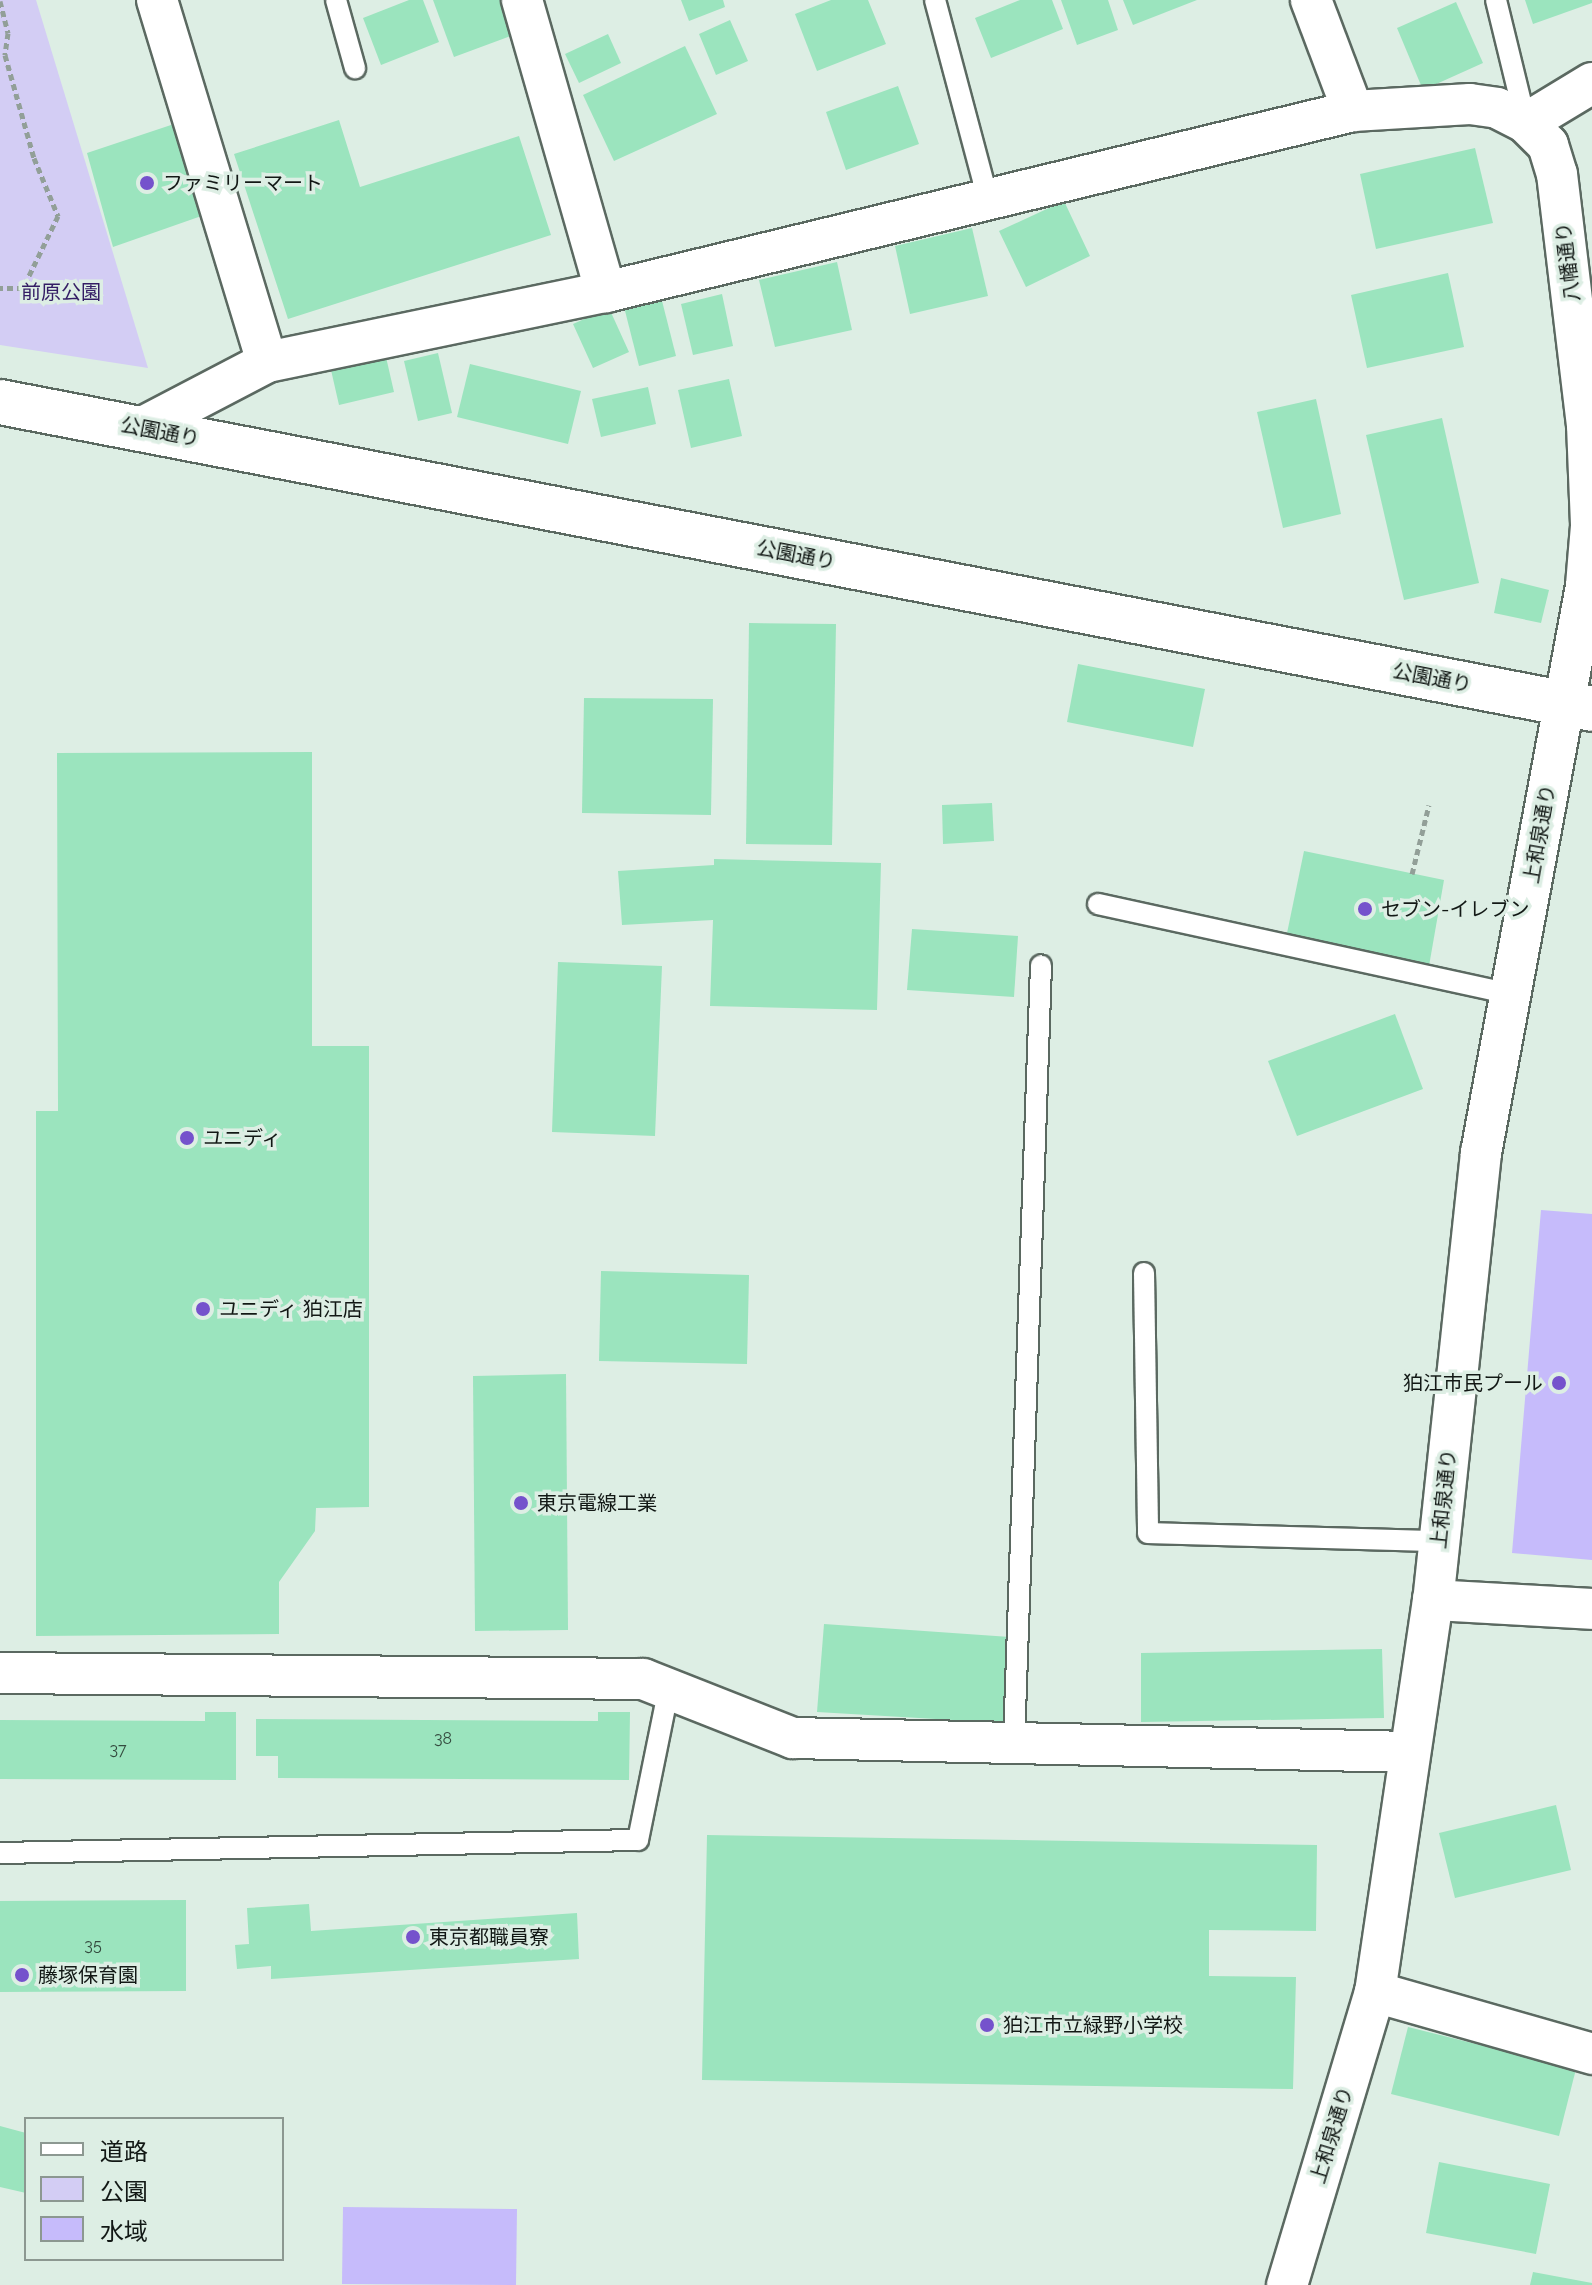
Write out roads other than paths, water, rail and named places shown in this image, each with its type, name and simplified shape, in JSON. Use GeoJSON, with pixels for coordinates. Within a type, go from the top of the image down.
{"type":"FeatureCollection","features":[{"type":"Feature","properties":{"kind":"street"},"geometry":{"type":"LineString","coordinates":[[157,0],[267,362]]}},
{"type":"Feature","properties":{"kind":"street"},"geometry":{"type":"LineString","coordinates":[[522,0],[606,292]]}},
{"type":"Feature","properties":{"kind":"street"},"geometry":{"type":"LineString","coordinates":[[1311,0],[1353,111]]}},
{"type":"Feature","properties":{"kind":"street"},"geometry":{"type":"LineString","coordinates":[[1526,123],[1592,83]]}},
{"type":"Feature","properties":{"kind":"street","name":"八幡通り"},"geometry":{"type":"LineString","coordinates":[[141,428],[267,362],[606,292],[1353,111],[1470,104],[1497,108],[1526,123],[1548,145],[1557,174],[1587,425],[1591,526],[1578,706]]}},
{"type":"Feature","properties":{"kind":"street","name":"公園通り"},"geometry":{"type":"LineString","coordinates":[[0,402],[1578,706]]}},
{"type":"Feature","properties":{"kind":"street","name":"上和泉通り"},"geometry":{"type":"LineString","coordinates":[[1287,2285],[1375,1992],[1433,1600],[1481,1153],[1510,994],[1578,706]]}},
{"type":"Feature","properties":{"kind":"street"},"geometry":{"type":"LineString","coordinates":[[1433,1600],[1592,1609]]}},
{"type":"Feature","properties":{"kind":"street"},"geometry":{"type":"LineString","coordinates":[[0,1673],[643,1679],[793,1738],[1409,1752]]}},
{"type":"Feature","properties":{"kind":"street"},"geometry":{"type":"LineString","coordinates":[[1375,1992],[1592,2054]]}},
{"type":"Feature","properties":{"kind":"lane"},"geometry":{"type":"LineString","coordinates":[[336,0],[355,68]]}},
{"type":"Feature","properties":{"kind":"lane"},"geometry":{"type":"LineString","coordinates":[[935,0],[988,199]]}},
{"type":"Feature","properties":{"kind":"lane"},"geometry":{"type":"LineString","coordinates":[[1496,0],[1526,123]]}},
{"type":"Feature","properties":{"kind":"lane"},"geometry":{"type":"LineString","coordinates":[[1098,904],[1510,994]]}},
{"type":"Feature","properties":{"kind":"lane"},"geometry":{"type":"LineString","coordinates":[[1014,1742],[1041,965]]}},
{"type":"Feature","properties":{"kind":"lane"},"geometry":{"type":"LineString","coordinates":[[1144,1273],[1148,1533],[1439,1541]]}},
{"type":"Feature","properties":{"kind":"lane"},"geometry":{"type":"LineString","coordinates":[[0,1853],[638,1840],[669,1688]]}},
{"type":"Feature","properties":{"kind":"water","name":"狛江市民プール"},"geometry":{"type":"Polygon","coordinates":[[[1541,1210],[1592,1214],[1592,1560],[1512,1553],[1541,1210]]]}},
{"type":"Feature","properties":{"kind":"water"},"geometry":{"type":"Polygon","coordinates":[[[343,2207],[517,2209],[516,2285],[342,2284],[343,2207]]]}},
{"type":"Feature","properties":{"kind":"place","name":"ファミリーマート"},"geometry":{"type":"Point","coordinates":[147,183]}},
{"type":"Feature","properties":{"kind":"place","name":"セブン-イレブン"},"geometry":{"type":"Point","coordinates":[1365,909]}},
{"type":"Feature","properties":{"kind":"place","name":"ユニディ"},"geometry":{"type":"Point","coordinates":[187,1138]}},
{"type":"Feature","properties":{"kind":"place","name":"ユニディ 狛江店"},"geometry":{"type":"Point","coordinates":[203,1309]}},
{"type":"Feature","properties":{"kind":"place","name":"狛江市民プール"},"geometry":{"type":"Point","coordinates":[1559,1383]}},
{"type":"Feature","properties":{"kind":"place","name":"東京電線工業"},"geometry":{"type":"Point","coordinates":[521,1503]}},
{"type":"Feature","properties":{"kind":"place","name":"東京都職員寮"},"geometry":{"type":"Point","coordinates":[413,1937]}},
{"type":"Feature","properties":{"kind":"place","name":"藤塚保育園"},"geometry":{"type":"Point","coordinates":[22,1975]}},
{"type":"Feature","properties":{"kind":"place","name":"狛江市立緑野小学校"},"geometry":{"type":"Point","coordinates":[987,2025]}},
{"type":"Feature","properties":{"kind":"park label","name":"前原公園"},"geometry":{"type":"Point","coordinates":[61,292]}}]}
